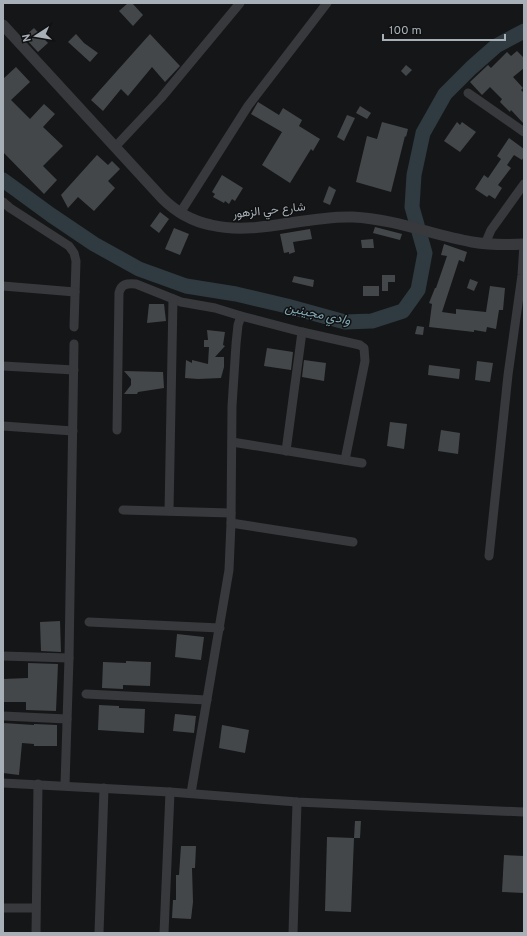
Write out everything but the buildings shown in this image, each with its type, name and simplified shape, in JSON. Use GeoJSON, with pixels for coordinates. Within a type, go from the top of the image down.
{"type":"FeatureCollection","features":[{"type":"Feature","properties":{"kind":"street"},"geometry":{"type":"LineString","coordinates":[[115,147],[161,98],[240,3]]}},
{"type":"Feature","properties":{"kind":"street"},"geometry":{"type":"LineString","coordinates":[[180,214],[248,106],[327,3]]}},
{"type":"Feature","properties":{"kind":"street","name":"شارع حي الزهور"},"geometry":{"type":"LineString","coordinates":[[3,25],[162,198],[180,214],[196,221],[212,226],[245,228],[321,218],[354,217],[374,219],[466,241],[502,245],[524,244]]}},
{"type":"Feature","properties":{"kind":"street"},"geometry":{"type":"LineString","coordinates":[[468,93],[524,132]]}},
{"type":"Feature","properties":{"kind":"street"},"geometry":{"type":"LineString","coordinates":[[485,244],[491,230],[524,184]]}},
{"type":"Feature","properties":{"kind":"street"},"geometry":{"type":"LineString","coordinates":[[5,207],[69,246],[74,253],[76,261],[74,327]]}},
{"type":"Feature","properties":{"kind":"street"},"geometry":{"type":"LineString","coordinates":[[489,556],[508,375],[522,275],[524,244]]}},
{"type":"Feature","properties":{"kind":"street"},"geometry":{"type":"LineString","coordinates":[[117,430],[119,293],[120,288],[123,285],[130,283],[181,302],[230,312],[302,332],[360,345],[364,348],[365,362],[345,460]]}},
{"type":"Feature","properties":{"kind":"street"},"geometry":{"type":"LineString","coordinates":[[3,286],[75,292]]}},
{"type":"Feature","properties":{"kind":"street"},"geometry":{"type":"LineString","coordinates":[[169,511],[173,299]]}},
{"type":"Feature","properties":{"kind":"street"},"geometry":{"type":"LineString","coordinates":[[191,794],[229,570],[236,344],[238,325],[241,316]]}},
{"type":"Feature","properties":{"kind":"street"},"geometry":{"type":"LineString","coordinates":[[286,451],[302,332]]}},
{"type":"Feature","properties":{"kind":"street"},"geometry":{"type":"LineString","coordinates":[[65,785],[69,658],[74,344]]}},
{"type":"Feature","properties":{"kind":"street"},"geometry":{"type":"LineString","coordinates":[[3,366],[74,370]]}},
{"type":"Feature","properties":{"kind":"street"},"geometry":{"type":"LineString","coordinates":[[3,426],[73,431]]}},
{"type":"Feature","properties":{"kind":"street"},"geometry":{"type":"LineString","coordinates":[[232,442],[362,463]]}},
{"type":"Feature","properties":{"kind":"street"},"geometry":{"type":"LineString","coordinates":[[123,510],[231,513]]}},
{"type":"Feature","properties":{"kind":"street"},"geometry":{"type":"LineString","coordinates":[[231,523],[353,542]]}},
{"type":"Feature","properties":{"kind":"street"},"geometry":{"type":"LineString","coordinates":[[89,622],[220,628]]}},
{"type":"Feature","properties":{"kind":"street"},"geometry":{"type":"LineString","coordinates":[[3,656],[69,658]]}},
{"type":"Feature","properties":{"kind":"street"},"geometry":{"type":"LineString","coordinates":[[86,694],[207,700]]}},
{"type":"Feature","properties":{"kind":"street"},"geometry":{"type":"LineString","coordinates":[[3,716],[67,719]]}},
{"type":"Feature","properties":{"kind":"street"},"geometry":{"type":"LineString","coordinates":[[3,783],[65,785],[297,802],[524,812]]}},
{"type":"Feature","properties":{"kind":"street"},"geometry":{"type":"LineString","coordinates":[[36,933],[38,784]]}},
{"type":"Feature","properties":{"kind":"street"},"geometry":{"type":"LineString","coordinates":[[100,933],[104,788]]}},
{"type":"Feature","properties":{"kind":"street"},"geometry":{"type":"LineString","coordinates":[[164,933],[170,792]]}},
{"type":"Feature","properties":{"kind":"street"},"geometry":{"type":"LineString","coordinates":[[293,933],[297,802]]}},
{"type":"Feature","properties":{"kind":"street"},"geometry":{"type":"LineString","coordinates":[[3,908],[36,908]]}},
{"type":"Feature","properties":{"kind":"waterway","name":"وادي مجينين"},"geometry":{"type":"LineString","coordinates":[[3,180],[94,244],[139,269],[186,286],[236,294],[345,322],[372,321],[403,311],[418,290],[425,253],[412,207],[414,175],[423,133],[445,94],[496,46],[524,31]]}}]}
